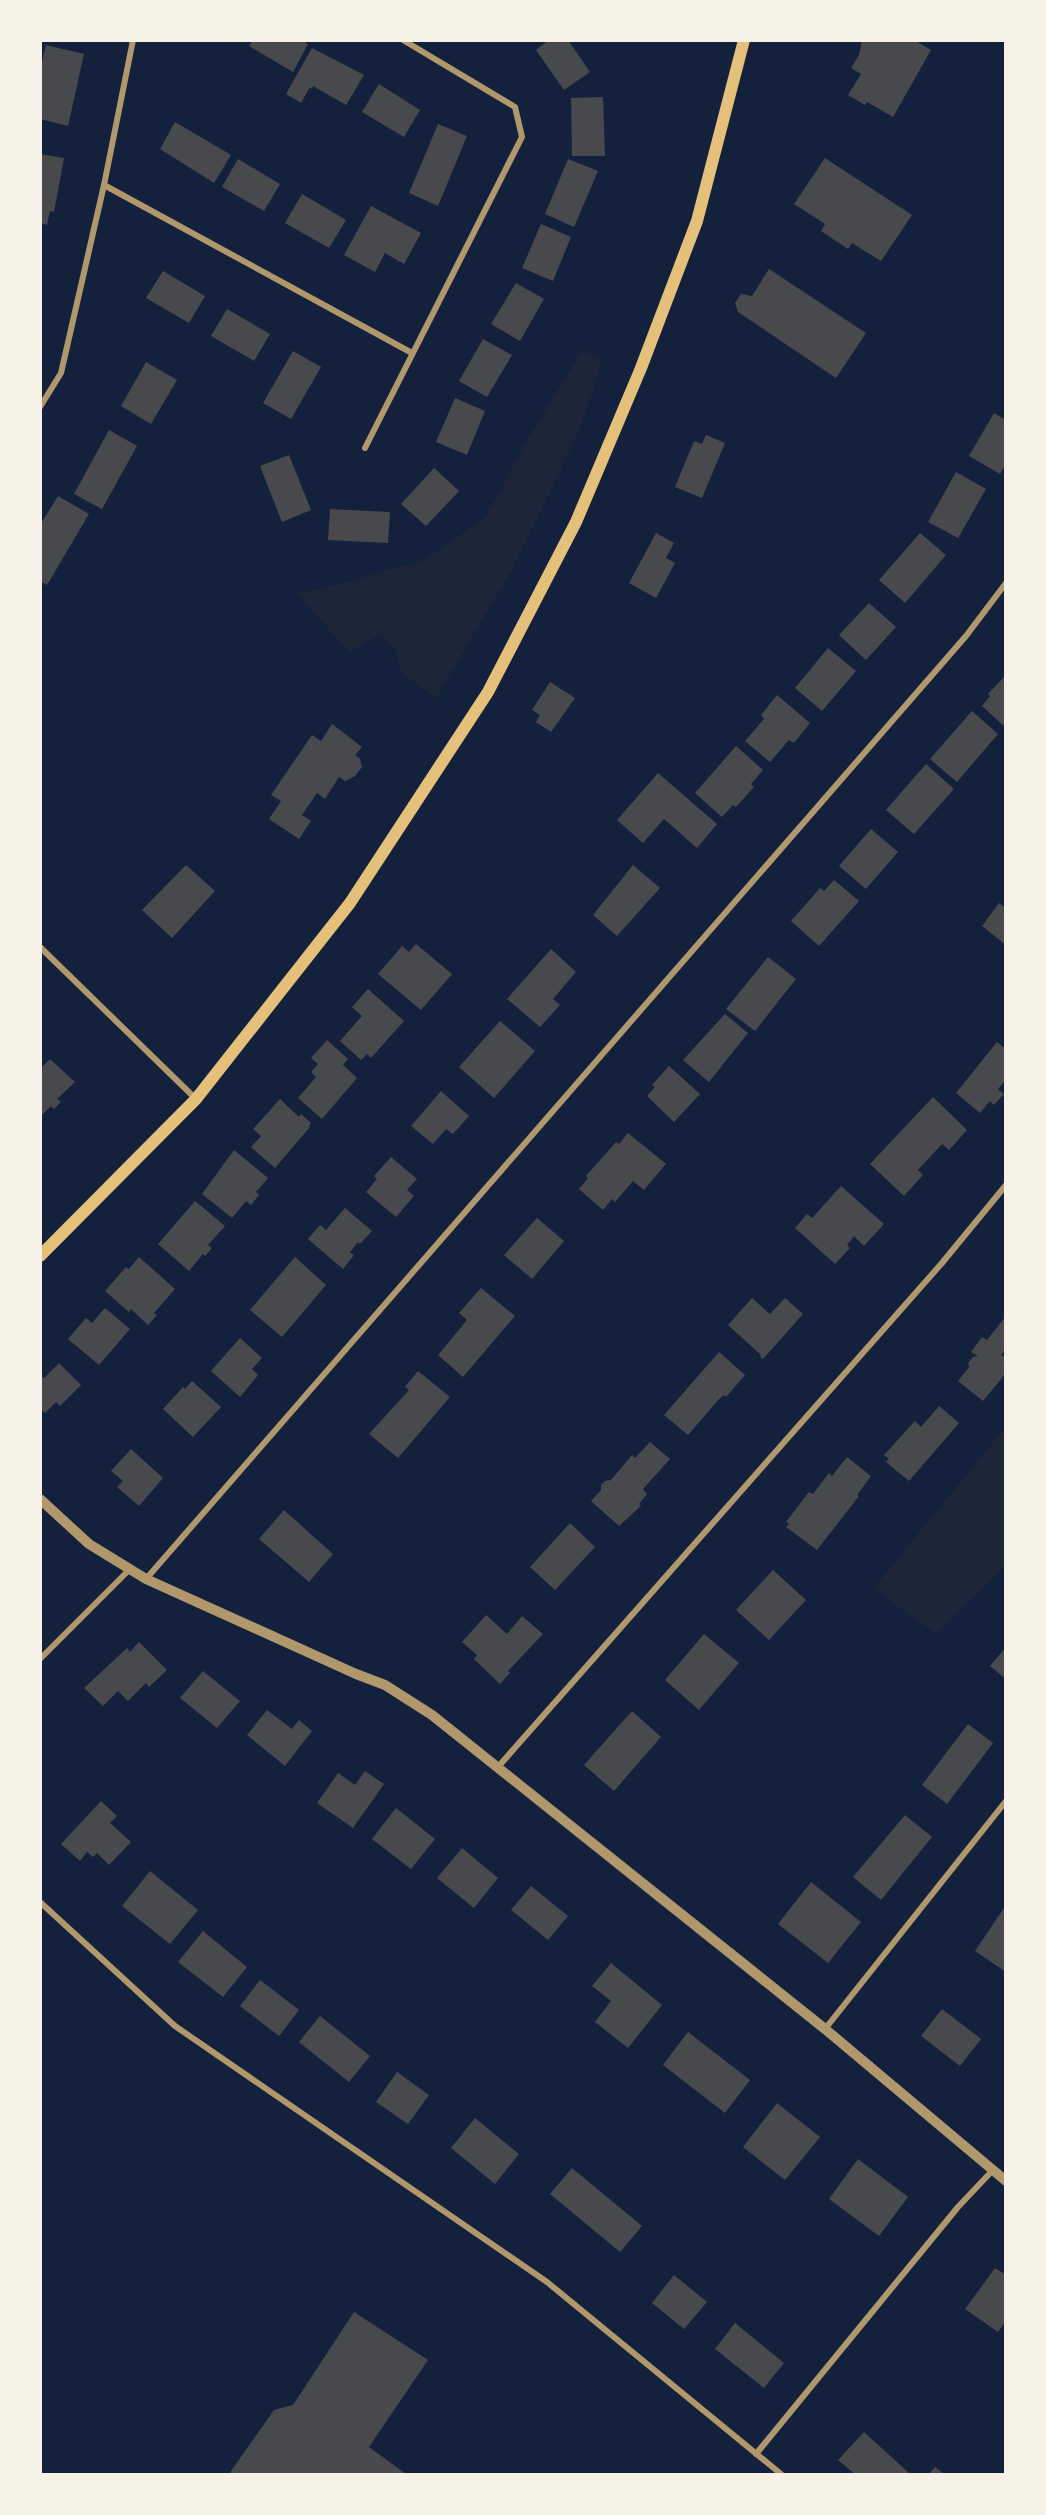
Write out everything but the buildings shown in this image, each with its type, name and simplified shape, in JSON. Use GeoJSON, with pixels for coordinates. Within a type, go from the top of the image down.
{"type":"FeatureCollection","features":[{"type":"Feature","properties":{"kind":"main road"},"geometry":{"type":"LineString","coordinates":[[40,1256],[196,1099],[350,903],[488,692],[576,522],[610,445],[693,232],[744,40]]}},
{"type":"Feature","properties":{"kind":"street"},"geometry":{"type":"LineString","coordinates":[[40,407],[61,373],[104,185],[133,40]]}},
{"type":"Feature","properties":{"kind":"street"},"geometry":{"type":"LineString","coordinates":[[365,448],[522,137],[515,107],[403,40]]}},
{"type":"Feature","properties":{"kind":"street"},"geometry":{"type":"LineString","coordinates":[[104,185],[411,353]]}},
{"type":"Feature","properties":{"kind":"street"},"geometry":{"type":"LineString","coordinates":[[146,1579],[958,645],[1005,584]]}},
{"type":"Feature","properties":{"kind":"street"},"geometry":{"type":"LineString","coordinates":[[40,947],[196,1099]]}},
{"type":"Feature","properties":{"kind":"street"},"geometry":{"type":"LineString","coordinates":[[498,1767],[935,1272],[1005,1185]]}},
{"type":"Feature","properties":{"kind":"street"},"geometry":{"type":"LineString","coordinates":[[40,1499],[89,1544],[129,1570],[356,1674],[384,1684],[432,1715],[825,2029],[1005,2181]]}},
{"type":"Feature","properties":{"kind":"street"},"geometry":{"type":"LineString","coordinates":[[40,1659],[129,1570]]}},
{"type":"Feature","properties":{"kind":"street"},"geometry":{"type":"LineString","coordinates":[[825,2029],[1005,1801]]}},
{"type":"Feature","properties":{"kind":"street"},"geometry":{"type":"LineString","coordinates":[[40,1902],[175,2026],[353,2146],[547,2282],[781,2475]]}},
{"type":"Feature","properties":{"kind":"street"},"geometry":{"type":"LineString","coordinates":[[756,2454],[958,2207],[992,2171]]}},
{"type":"Feature","properties":{"kind":"shaded area"},"geometry":{"type":"Polygon","coordinates":[[[582,351],[602,357],[598,377],[579,431],[513,568],[436,698],[401,672],[395,649],[380,635],[349,652],[297,593],[329,587],[426,559],[485,518],[530,435],[582,351]]]}},
{"type":"Feature","properties":{"kind":"shaded area"},"geometry":{"type":"Polygon","coordinates":[[[1005,1428],[1005,1566],[936,1633],[873,1589],[1005,1428]]]}}]}
